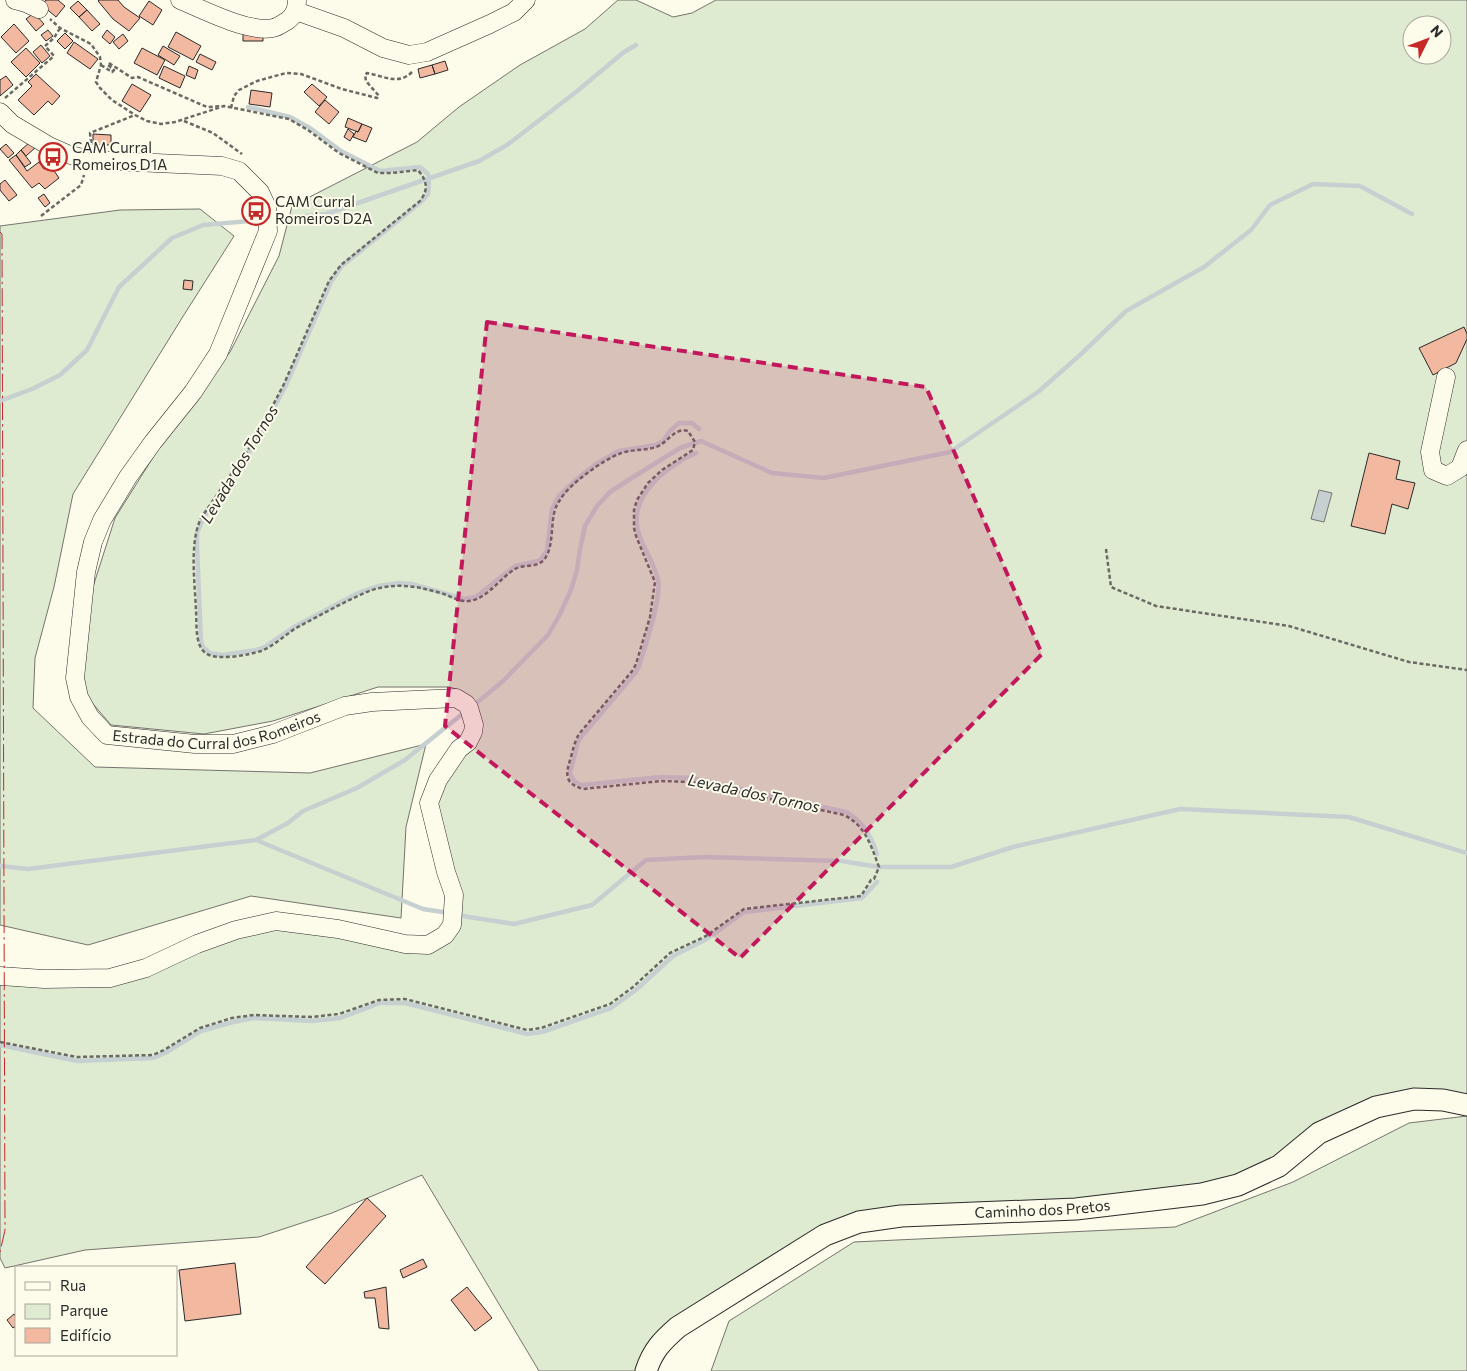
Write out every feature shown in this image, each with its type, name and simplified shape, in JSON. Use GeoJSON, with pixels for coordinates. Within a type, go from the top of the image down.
{"type":"FeatureCollection","features":[{"type":"Feature","properties":{"kind":"main road","name":"Caminho dos Pretos"},"geometry":{"type":"LineString","coordinates":[[646,1371],[651,1358],[661,1342],[678,1327],[825,1235],[859,1222],[901,1216],[1076,1209],[1202,1194],[1238,1186],[1279,1166],[1319,1133],[1376,1107],[1414,1099],[1443,1100],[1467,1105]]}},
{"type":"Feature","properties":{"kind":"street"},"geometry":{"type":"LineString","coordinates":[[14,0],[26,2],[39,9]]}},
{"type":"Feature","properties":{"kind":"street"},"geometry":{"type":"LineString","coordinates":[[180,0],[233,22],[259,28],[274,28],[283,24],[291,18],[297,5],[382,48],[409,55],[427,52],[490,24],[514,12],[526,0]]}},
{"type":"Feature","properties":{"kind":"street","name":"Estrada do Curral dos Romeiros"},"geometry":{"type":"LineString","coordinates":[[0,976],[44,979],[110,978],[146,968],[197,944],[236,930],[276,921],[338,929],[405,944],[428,945],[445,935],[452,925],[454,895],[446,872],[429,803],[438,780],[459,749],[468,742],[474,725],[466,704],[456,698],[372,702],[346,706],[273,734],[233,744],[195,744],[108,735],[90,717],[79,697],[75,678],[86,572],[93,542],[102,520],[128,477],[218,354],[268,231],[267,207],[260,192],[239,171],[222,166],[90,154],[67,154],[18,128],[1,106]]}},
{"type":"Feature","properties":{"kind":"street"},"geometry":{"type":"LineString","coordinates":[[1446,377],[1430,452],[1433,470],[1447,476],[1460,468],[1467,450]]}},
{"type":"Feature","properties":{"kind":"path"},"geometry":{"type":"LineString","coordinates":[[1,106],[54,56],[45,46],[54,38],[60,28],[91,44],[100,57],[101,65],[96,82],[100,88],[112,100],[147,121],[162,124],[183,120],[224,106]]}},
{"type":"Feature","properties":{"kind":"path"},"geometry":{"type":"LineString","coordinates":[[231,108],[234,96],[239,90],[257,81],[286,74],[301,74],[342,89],[379,98],[366,81],[365,74],[398,80],[406,78],[413,72],[417,63],[407,60],[409,55]]}},
{"type":"Feature","properties":{"kind":"path"},"geometry":{"type":"LineString","coordinates":[[0,1042],[78,1057],[153,1055],[200,1028],[232,1018],[254,1015],[312,1017],[339,1014],[379,1000],[405,1000],[527,1030],[541,1028],[610,1004],[633,988],[670,953],[706,936],[744,909],[861,896],[879,867],[863,829],[844,815],[692,782],[661,781],[583,789],[577,787],[568,779],[566,773],[575,741],[579,734],[636,664],[650,617],[655,582],[636,536],[633,519],[634,510],[642,491],[648,483],[662,470],[694,450],[695,442],[688,431],[683,430],[673,434],[656,447],[620,453],[597,466],[578,481],[561,497],[555,510],[549,550],[544,560],[517,568],[477,599],[463,601],[411,586],[387,586],[359,595],[295,629],[264,650],[222,658],[210,655],[202,648],[197,635],[194,546],[195,533],[201,518],[256,438],[284,384],[329,280],[341,264],[420,200],[426,193],[426,180],[418,170],[378,173],[339,153],[308,130],[289,119],[224,106],[207,107],[138,77],[132,78],[109,63],[108,65],[114,70],[112,72],[101,65]]}},
{"type":"Feature","properties":{"kind":"path"},"geometry":{"type":"LineString","coordinates":[[40,216],[81,185],[90,154],[90,133],[135,115]]}},
{"type":"Feature","properties":{"kind":"path"},"geometry":{"type":"LineString","coordinates":[[1106,549],[1111,588],[1156,606],[1289,626],[1409,662],[1467,670]]}},
{"type":"Feature","properties":{"kind":"highlighted area"},"geometry":{"type":"Polygon","coordinates":[[[487,322],[926,387],[1042,654],[740,958],[445,726],[487,322]]]}},
{"type":"Feature","properties":{"kind":"green space"},"geometry":{"type":"Polygon","coordinates":[[[618,0],[636,0],[673,17],[692,13],[716,0],[1467,0],[1467,1105],[1376,1107],[1238,1185],[901,1216],[825,1235],[712,1306],[646,1371],[539,1371],[422,1175],[332,1213],[259,1237],[85,1250],[5,1268],[0,1258],[0,976],[110,978],[276,921],[428,945],[452,925],[429,803],[468,741],[466,699],[460,690],[449,687],[378,687],[273,721],[204,734],[111,725],[82,691],[91,593],[115,518],[169,432],[230,352],[279,256],[292,206],[417,142],[459,107],[520,65],[585,29],[618,0]]]}},
{"type":"Feature","properties":{"kind":"green space"},"geometry":{"type":"Polygon","coordinates":[[[200,209],[234,236],[73,494],[54,587],[35,658],[33,708],[95,767],[310,773],[426,744],[406,827],[401,918],[251,896],[88,945],[0,925],[0,226],[120,210],[200,209]]]}},
{"type":"Feature","properties":{"kind":"green space"},"geometry":{"type":"Polygon","coordinates":[[[1467,1116],[1467,1371],[711,1371],[729,1321],[854,1242],[1175,1227],[1293,1182],[1409,1123],[1467,1116]]]}},
{"type":"Feature","properties":{"kind":"shaded area"},"geometry":{"type":"Polygon","coordinates":[[[1319,490],[1332,493],[1324,522],[1311,519],[1319,490]]]}},
{"type":"Feature","properties":{"kind":"building"},"geometry":{"type":"Polygon","coordinates":[[[46,0],[58,0],[65,6],[56,17],[42,5],[46,0]]]}},
{"type":"Feature","properties":{"kind":"building"},"geometry":{"type":"Polygon","coordinates":[[[99,0],[118,0],[124,7],[140,18],[129,31],[113,19],[99,0]]]}},
{"type":"Feature","properties":{"kind":"building"},"geometry":{"type":"Polygon","coordinates":[[[78,1],[87,10],[79,17],[70,8],[78,1]]]}},
{"type":"Feature","properties":{"kind":"building"},"geometry":{"type":"Polygon","coordinates":[[[149,1],[162,10],[153,25],[139,16],[149,1]]]}},
{"type":"Feature","properties":{"kind":"building"},"geometry":{"type":"Polygon","coordinates":[[[87,10],[100,24],[92,31],[79,17],[87,10]]]}},
{"type":"Feature","properties":{"kind":"building"},"geometry":{"type":"Polygon","coordinates":[[[34,13],[44,24],[36,31],[26,19],[34,13]]]}},
{"type":"Feature","properties":{"kind":"building"},"geometry":{"type":"Polygon","coordinates":[[[14,24],[29,41],[16,53],[1,37],[14,24]]]}},
{"type":"Feature","properties":{"kind":"building"},"geometry":{"type":"Polygon","coordinates":[[[48,30],[53,36],[46,41],[41,35],[48,30]]]}},
{"type":"Feature","properties":{"kind":"building"},"geometry":{"type":"Polygon","coordinates":[[[107,30],[115,37],[110,44],[102,37],[107,30]]]}},
{"type":"Feature","properties":{"kind":"building"},"geometry":{"type":"Polygon","coordinates":[[[176,32],[201,46],[193,60],[168,47],[176,32]]]}},
{"type":"Feature","properties":{"kind":"building"},"geometry":{"type":"Polygon","coordinates":[[[65,33],[73,41],[65,49],[57,41],[65,33]]]}},
{"type":"Feature","properties":{"kind":"building"},"geometry":{"type":"Polygon","coordinates":[[[243,33],[263,33],[263,41],[243,41],[243,33]]]}},
{"type":"Feature","properties":{"kind":"building"},"geometry":{"type":"Polygon","coordinates":[[[123,34],[128,41],[119,49],[113,42],[123,34]]]}},
{"type":"Feature","properties":{"kind":"building"},"geometry":{"type":"Polygon","coordinates":[[[74,42],[98,59],[90,69],[67,53],[74,42]]]}},
{"type":"Feature","properties":{"kind":"building"},"geometry":{"type":"Polygon","coordinates":[[[41,45],[50,56],[42,63],[33,52],[41,45]]]}},
{"type":"Feature","properties":{"kind":"building"},"geometry":{"type":"Polygon","coordinates":[[[163,46],[180,56],[174,65],[158,55],[163,46]]]}},
{"type":"Feature","properties":{"kind":"building"},"geometry":{"type":"Polygon","coordinates":[[[26,48],[40,63],[26,77],[11,62],[26,48]]]}},
{"type":"Feature","properties":{"kind":"building"},"geometry":{"type":"Polygon","coordinates":[[[142,48],[165,60],[157,75],[134,63],[142,48]]]}},
{"type":"Feature","properties":{"kind":"building"},"geometry":{"type":"Polygon","coordinates":[[[200,54],[216,62],[212,70],[196,62],[200,54]]]}},
{"type":"Feature","properties":{"kind":"building"},"geometry":{"type":"Polygon","coordinates":[[[445,61],[448,70],[435,74],[432,65],[445,61]]]}},
{"type":"Feature","properties":{"kind":"building"},"geometry":{"type":"Polygon","coordinates":[[[432,65],[435,74],[420,78],[418,69],[432,65]]]}},
{"type":"Feature","properties":{"kind":"building"},"geometry":{"type":"Polygon","coordinates":[[[164,66],[185,76],[180,88],[159,78],[164,66]]]}},
{"type":"Feature","properties":{"kind":"building"},"geometry":{"type":"Polygon","coordinates":[[[189,66],[198,70],[195,79],[186,75],[189,66]]]}},
{"type":"Feature","properties":{"kind":"building"},"geometry":{"type":"Polygon","coordinates":[[[36,74],[60,96],[52,105],[48,101],[34,115],[18,100],[32,86],[28,82],[36,74]]]}},
{"type":"Feature","properties":{"kind":"building"},"geometry":{"type":"Polygon","coordinates":[[[6,76],[13,85],[0,96],[0,80],[6,76]]]}},
{"type":"Feature","properties":{"kind":"building"},"geometry":{"type":"Polygon","coordinates":[[[132,84],[151,95],[140,112],[122,101],[132,84]]]}},
{"type":"Feature","properties":{"kind":"building"},"geometry":{"type":"Polygon","coordinates":[[[312,84],[327,97],[319,106],[304,92],[312,84]]]}},
{"type":"Feature","properties":{"kind":"building"},"geometry":{"type":"Polygon","coordinates":[[[251,90],[272,93],[270,107],[249,104],[251,90]]]}},
{"type":"Feature","properties":{"kind":"building"},"geometry":{"type":"Polygon","coordinates":[[[325,100],[339,112],[329,124],[315,112],[325,100]]]}},
{"type":"Feature","properties":{"kind":"building"},"geometry":{"type":"Polygon","coordinates":[[[348,118],[362,124],[358,132],[345,127],[348,118]]]}},
{"type":"Feature","properties":{"kind":"building"},"geometry":{"type":"Polygon","coordinates":[[[362,124],[372,128],[366,142],[353,137],[362,124]]]}},
{"type":"Feature","properties":{"kind":"building"},"geometry":{"type":"Polygon","coordinates":[[[348,129],[354,134],[350,141],[344,137],[348,129]]]}},
{"type":"Feature","properties":{"kind":"building"},"geometry":{"type":"Polygon","coordinates":[[[93,134],[111,135],[111,145],[93,145],[93,134]]]}},
{"type":"Feature","properties":{"kind":"building"},"geometry":{"type":"Polygon","coordinates":[[[29,143],[36,147],[26,156],[21,150],[29,143]]]}},
{"type":"Feature","properties":{"kind":"building"},"geometry":{"type":"Polygon","coordinates":[[[6,144],[14,153],[8,158],[0,149],[6,144]]]}},
{"type":"Feature","properties":{"kind":"building"},"geometry":{"type":"Polygon","coordinates":[[[21,150],[31,163],[25,167],[16,155],[21,150]]]}},
{"type":"Feature","properties":{"kind":"building"},"geometry":{"type":"Polygon","coordinates":[[[16,155],[27,171],[39,162],[44,169],[50,165],[59,178],[45,189],[39,183],[32,188],[9,160],[16,155]]]}},
{"type":"Feature","properties":{"kind":"building"},"geometry":{"type":"Polygon","coordinates":[[[5,180],[17,195],[9,201],[0,190],[0,184],[5,180]]]}},
{"type":"Feature","properties":{"kind":"building"},"geometry":{"type":"Polygon","coordinates":[[[44,194],[50,203],[45,207],[38,198],[44,194]]]}},
{"type":"Feature","properties":{"kind":"building"},"geometry":{"type":"Polygon","coordinates":[[[184,280],[193,281],[192,290],[183,289],[184,280]]]}},
{"type":"Feature","properties":{"kind":"building"},"geometry":{"type":"Polygon","coordinates":[[[1464,327],[1467,339],[1456,363],[1433,375],[1419,348],[1464,327]]]}},
{"type":"Feature","properties":{"kind":"building"},"geometry":{"type":"Polygon","coordinates":[[[1369,453],[1400,461],[1396,479],[1415,483],[1408,509],[1392,504],[1385,534],[1351,526],[1369,453]]]}},
{"type":"Feature","properties":{"kind":"building"},"geometry":{"type":"Polygon","coordinates":[[[367,1198],[386,1216],[325,1284],[306,1267],[367,1198]]]}},
{"type":"Feature","properties":{"kind":"building"},"geometry":{"type":"Polygon","coordinates":[[[423,1259],[427,1267],[403,1278],[400,1270],[423,1259]]]}},
{"type":"Feature","properties":{"kind":"building"},"geometry":{"type":"Polygon","coordinates":[[[235,1263],[241,1314],[185,1321],[179,1270],[235,1263]]]}},
{"type":"Feature","properties":{"kind":"building"},"geometry":{"type":"Polygon","coordinates":[[[386,1287],[389,1329],[379,1328],[375,1298],[365,1298],[364,1292],[386,1287]]]}},
{"type":"Feature","properties":{"kind":"building"},"geometry":{"type":"Polygon","coordinates":[[[467,1287],[492,1318],[475,1331],[451,1300],[467,1287]]]}},
{"type":"Feature","properties":{"kind":"building"},"geometry":{"type":"Polygon","coordinates":[[[14,1314],[15,1327],[13,1328],[7,1320],[14,1314]]]}},
{"type":"Feature","properties":{"kind":"waterway"},"geometry":{"type":"LineString","coordinates":[[271,219],[326,214],[479,161],[507,145],[624,52],[636,45]]}},
{"type":"Feature","properties":{"kind":"waterway","name":"Levada dos Tornos"},"geometry":{"type":"LineString","coordinates":[[248,107],[290,117],[310,128],[341,151],[380,171],[420,167],[428,174]]}},
{"type":"Feature","properties":{"kind":"waterway","name":"Levada dos Tornos"},"geometry":{"type":"LineString","coordinates":[[429,182],[428,194],[421,202],[342,266],[331,282],[286,385],[258,439],[203,519],[197,533],[201,641],[203,647],[210,653],[222,655],[263,648],[294,627],[358,593],[378,586],[399,583],[412,584],[464,599],[476,597],[515,566],[538,561],[542,558],[547,550],[552,509],[559,496],[596,464],[619,451],[656,445],[663,441],[679,423],[692,423],[699,429]]}},
{"type":"Feature","properties":{"kind":"waterway"},"geometry":{"type":"LineString","coordinates":[[473,706],[503,681],[548,635],[571,590],[577,570],[585,526],[597,506],[610,492],[680,448],[701,441],[772,473],[824,478],[950,452],[1038,392],[1126,311],[1204,267],[1251,230],[1270,205],[1313,184],[1360,186],[1412,214]]}},
{"type":"Feature","properties":{"kind":"waterway"},"geometry":{"type":"LineString","coordinates":[[0,401],[32,389],[60,375],[87,350],[119,287],[172,238],[203,225],[263,220]]}},
{"type":"Feature","properties":{"kind":"waterway","name":"Levada dos Tornos"},"geometry":{"type":"LineString","coordinates":[[696,453],[660,476],[645,493],[640,503],[637,525],[640,537],[655,569],[659,588],[658,598],[639,666],[578,742],[570,773],[573,780],[583,785],[661,777],[692,778],[846,812],[866,830],[877,854]]}},
{"type":"Feature","properties":{"kind":"waterway"},"geometry":{"type":"LineString","coordinates":[[256,840],[288,823],[303,811],[357,788],[405,760],[466,711]]}},
{"type":"Feature","properties":{"kind":"waterway"},"geometry":{"type":"LineString","coordinates":[[456,915],[514,924],[592,905],[646,860],[705,857],[841,861],[879,867],[951,867],[1013,847],[1180,809],[1349,817],[1467,853]]}},
{"type":"Feature","properties":{"kind":"waterway"},"geometry":{"type":"LineString","coordinates":[[0,866],[28,869],[256,840],[423,909],[449,913]]}},
{"type":"Feature","properties":{"kind":"waterway","name":"Levada dos Tornos"},"geometry":{"type":"LineString","coordinates":[[0,1045],[77,1061],[153,1058],[165,1053],[201,1031],[233,1022],[254,1018],[312,1021],[340,1018],[380,1003],[405,1003],[527,1034],[542,1032],[611,1008],[636,990],[673,956],[707,939],[744,912],[862,898],[877,882]]}},
{"type":"Feature","properties":{"kind":"power"},"geometry":{"type":"LineString","coordinates":[[0,232],[2,234],[5,1230],[0,1252]]}},
{"type":"Feature","properties":{"kind":"place","name":"CAM Curral Romeiros D1A"},"geometry":{"type":"Point","coordinates":[53,157]}},
{"type":"Feature","properties":{"kind":"place","name":"CAM Curral Romeiros D2A"},"geometry":{"type":"Point","coordinates":[256,211]}}]}
